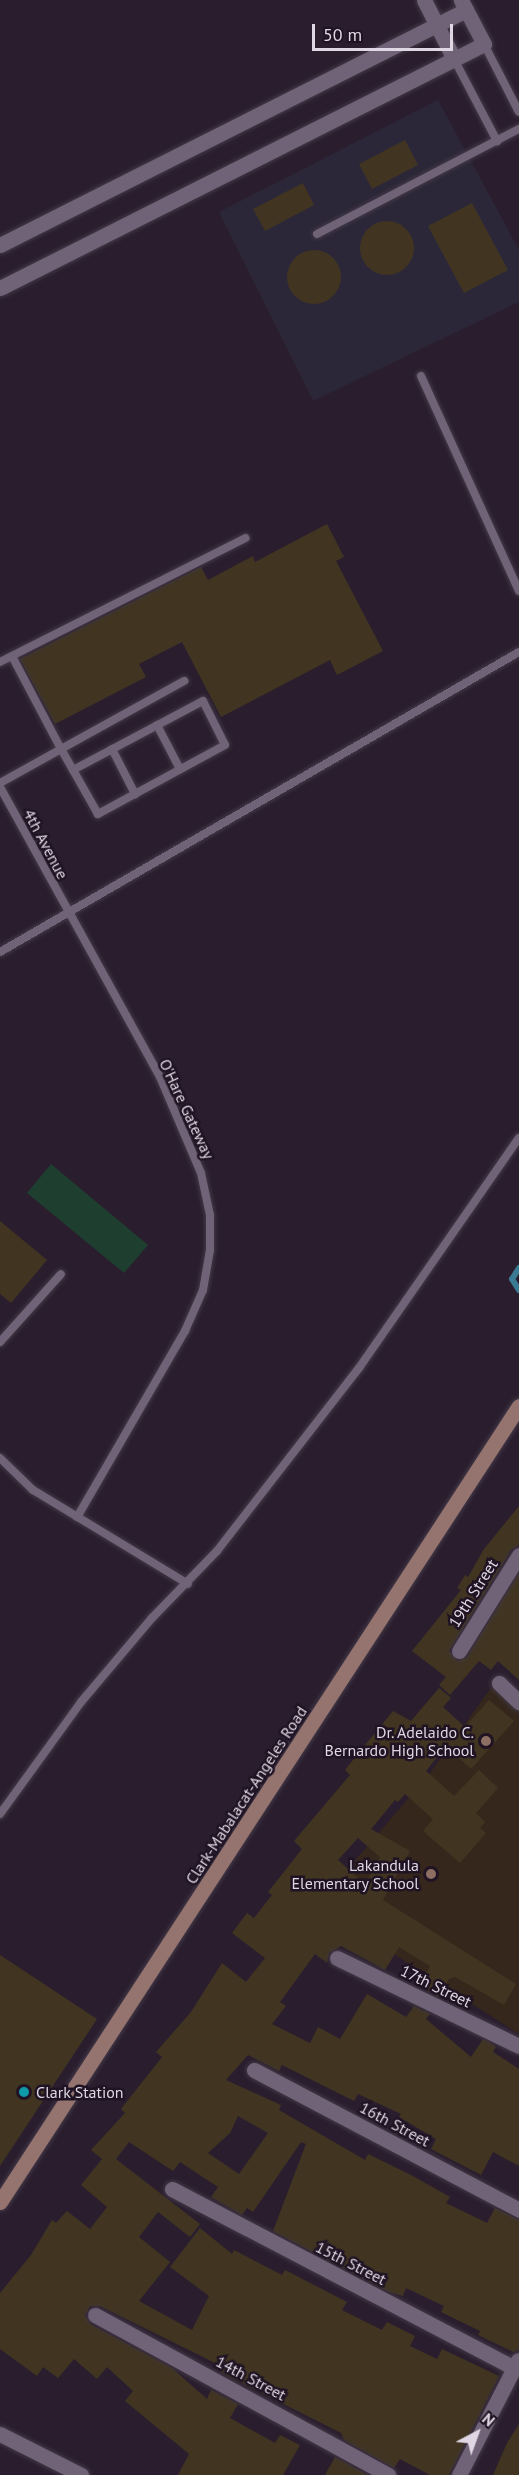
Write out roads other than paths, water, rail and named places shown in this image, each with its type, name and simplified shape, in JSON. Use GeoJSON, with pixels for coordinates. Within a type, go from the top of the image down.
{"type":"FeatureCollection","features":[{"type":"Feature","properties":{"kind":"main road","name":"Clark-Mabalacat-Angeles Road"},"geometry":{"type":"LineString","coordinates":[[0,2202],[519,1406]]}},
{"type":"Feature","properties":{"kind":"street"},"geometry":{"type":"LineString","coordinates":[[424,0],[454,59]]}},
{"type":"Feature","properties":{"kind":"street"},"geometry":{"type":"LineString","coordinates":[[0,245],[437,25],[464,5],[484,44],[0,288]]}},
{"type":"Feature","properties":{"kind":"street","name":"19th Street"},"geometry":{"type":"LineString","coordinates":[[459,1652],[519,1554]]}},
{"type":"Feature","properties":{"kind":"street"},"geometry":{"type":"LineString","coordinates":[[499,1683],[519,1702]]}},
{"type":"Feature","properties":{"kind":"street","name":"17th Street"},"geometry":{"type":"LineString","coordinates":[[337,1958],[519,2046]]}},
{"type":"Feature","properties":{"kind":"street","name":"16th Street"},"geometry":{"type":"LineString","coordinates":[[254,2070],[519,2210]]}},
{"type":"Feature","properties":{"kind":"street","name":"15th Street"},"geometry":{"type":"LineString","coordinates":[[172,2189],[517,2363]]}},
{"type":"Feature","properties":{"kind":"street","name":"14th Street"},"geometry":{"type":"LineString","coordinates":[[95,2316],[388,2475]]}},
{"type":"Feature","properties":{"kind":"street"},"geometry":{"type":"LineString","coordinates":[[459,2475],[517,2363]]}},
{"type":"Feature","properties":{"kind":"street"},"geometry":{"type":"LineString","coordinates":[[0,2434],[81,2475]]}},
{"type":"Feature","properties":{"kind":"lane"},"geometry":{"type":"LineString","coordinates":[[484,44],[519,112]]}},
{"type":"Feature","properties":{"kind":"lane"},"geometry":{"type":"LineString","coordinates":[[454,59],[497,141]]}},
{"type":"Feature","properties":{"kind":"lane"},"geometry":{"type":"LineString","coordinates":[[317,234],[519,129]]}},
{"type":"Feature","properties":{"kind":"lane"},"geometry":{"type":"LineString","coordinates":[[421,376],[519,591]]}},
{"type":"Feature","properties":{"kind":"lane"},"geometry":{"type":"LineString","coordinates":[[0,662],[244,537]]}},
{"type":"Feature","properties":{"kind":"lane"},"geometry":{"type":"LineString","coordinates":[[0,952],[519,652]]}},
{"type":"Feature","properties":{"kind":"lane"},"geometry":{"type":"LineString","coordinates":[[12,656],[61,749],[98,814],[225,745],[203,701],[74,770]]}},
{"type":"Feature","properties":{"kind":"lane"},"geometry":{"type":"LineString","coordinates":[[0,785],[184,681]]}},
{"type":"Feature","properties":{"kind":"lane"},"geometry":{"type":"LineString","coordinates":[[157,725],[180,769]]}},
{"type":"Feature","properties":{"kind":"lane"},"geometry":{"type":"LineString","coordinates":[[112,749],[135,794]]}},
{"type":"Feature","properties":{"kind":"lane","name":"4th Avenue"},"geometry":{"type":"LineString","coordinates":[[0,785],[68,914]]}},
{"type":"Feature","properties":{"kind":"lane","name":"O'Hare Gateway"},"geometry":{"type":"LineString","coordinates":[[68,914],[160,1077],[187,1133],[201,1173],[210,1215],[210,1250],[203,1290],[185,1331],[77,1517]]}},
{"type":"Feature","properties":{"kind":"lane"},"geometry":{"type":"LineString","coordinates":[[0,1815],[81,1702],[152,1618],[188,1584],[359,1368],[519,1138]]}},
{"type":"Feature","properties":{"kind":"lane"},"geometry":{"type":"LineString","coordinates":[[0,1342],[61,1274]]}},
{"type":"Feature","properties":{"kind":"lane"},"geometry":{"type":"LineString","coordinates":[[0,1458],[33,1490],[188,1584]]}},
{"type":"Feature","properties":{"kind":"waterway"},"geometry":{"type":"LineString","coordinates":[[519,1268],[512,1279],[519,1290]]}},
{"type":"Feature","properties":{"kind":"place","name":"Dr. Adelaido C. Bernardo High School"},"geometry":{"type":"Point","coordinates":[486,1741]}},
{"type":"Feature","properties":{"kind":"place","name":"Lakandula Elementary School"},"geometry":{"type":"Point","coordinates":[431,1874]}},
{"type":"Feature","properties":{"kind":"place","name":"Clark Station"},"geometry":{"type":"Point","coordinates":[24,2092]}}]}
